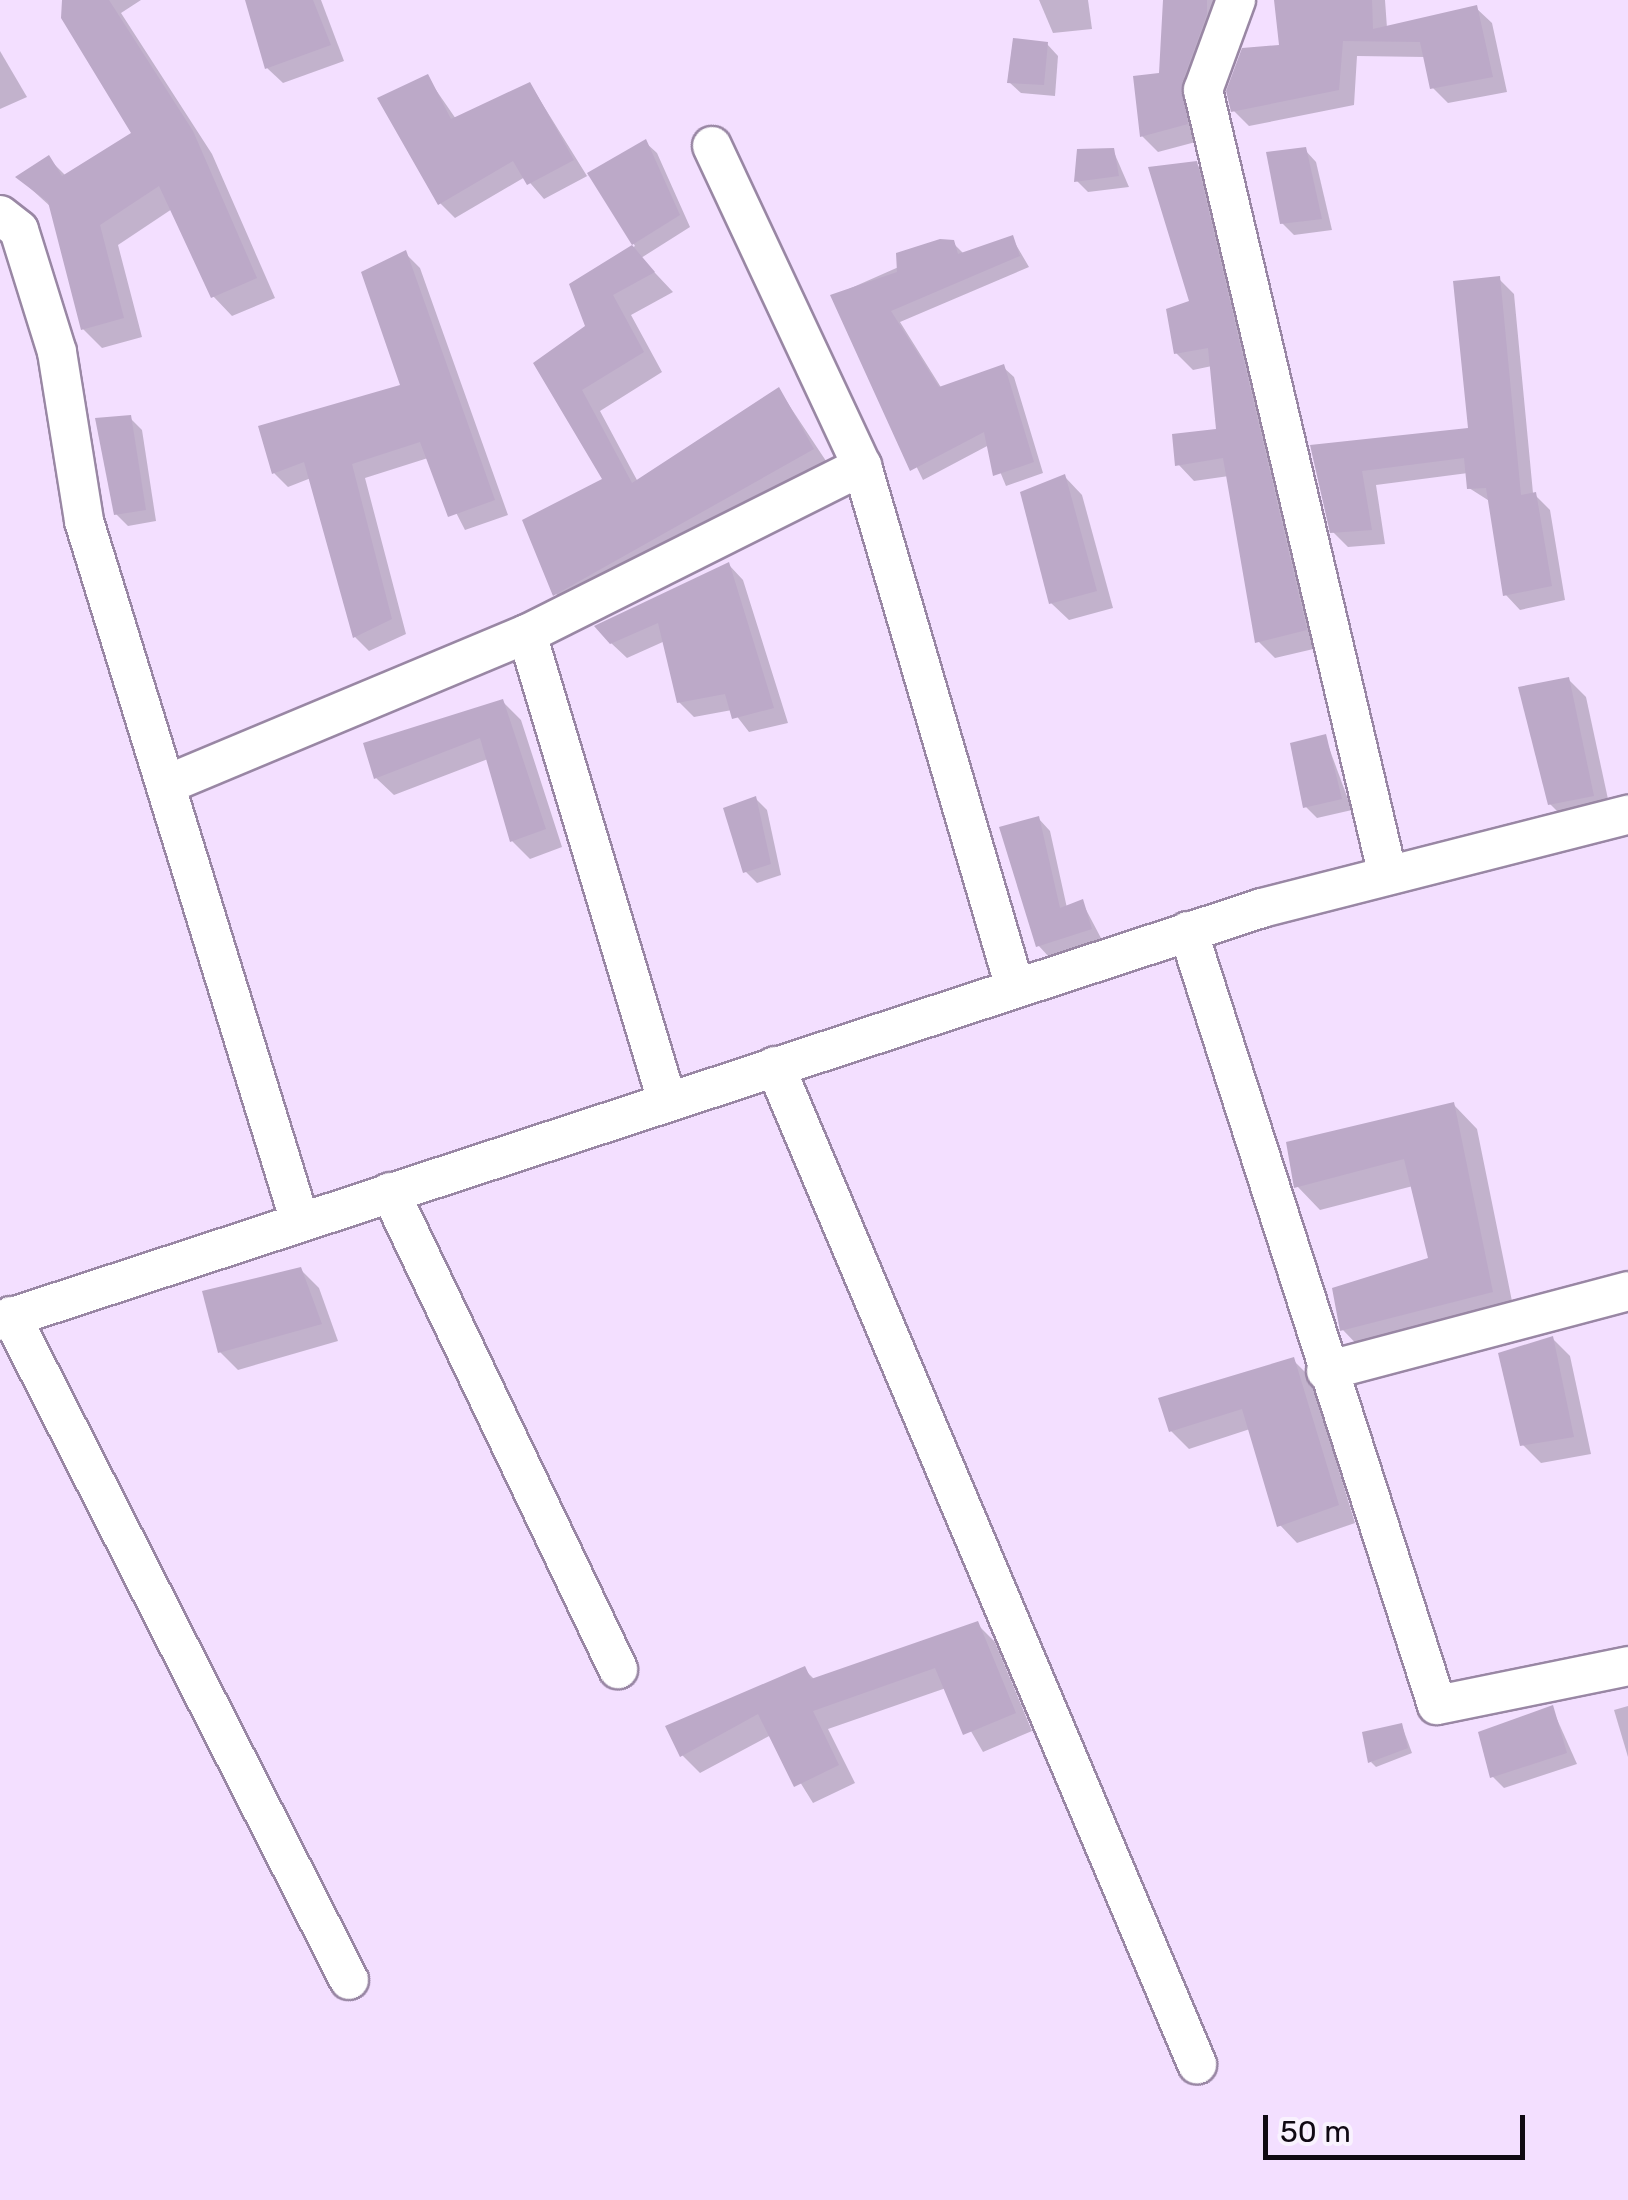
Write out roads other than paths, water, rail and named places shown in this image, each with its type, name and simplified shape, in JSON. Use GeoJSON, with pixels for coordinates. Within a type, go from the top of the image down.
{"type":"FeatureCollection","features":[{"type":"Feature","properties":{"kind":"street"},"geometry":{"type":"LineString","coordinates":[[1236,0],[1203,90],[1388,876]]}},
{"type":"Feature","properties":{"kind":"street"},"geometry":{"type":"LineString","coordinates":[[712,146],[862,466],[1014,988]]}},
{"type":"Feature","properties":{"kind":"street"},"geometry":{"type":"LineString","coordinates":[[0,215],[19,230],[57,352],[84,521],[300,1222]]}},
{"type":"Feature","properties":{"kind":"street"},"geometry":{"type":"LineString","coordinates":[[168,784],[527,634],[862,466]]}},
{"type":"Feature","properties":{"kind":"street"},"geometry":{"type":"LineString","coordinates":[[527,634],[667,1102]]}},
{"type":"Feature","properties":{"kind":"street"},"geometry":{"type":"LineString","coordinates":[[349,1980],[6,1319],[1188,932],[1628,815]]}},
{"type":"Feature","properties":{"kind":"street"},"geometry":{"type":"LineString","coordinates":[[1188,932],[1326,1371],[1437,1705],[1628,1666]]}},
{"type":"Feature","properties":{"kind":"street"},"geometry":{"type":"LineString","coordinates":[[776,1066],[1197,2064]]}},
{"type":"Feature","properties":{"kind":"street"},"geometry":{"type":"LineString","coordinates":[[390,1192],[618,1669]]}},
{"type":"Feature","properties":{"kind":"street"},"geometry":{"type":"LineString","coordinates":[[1326,1371],[1628,1291]]}}]}
